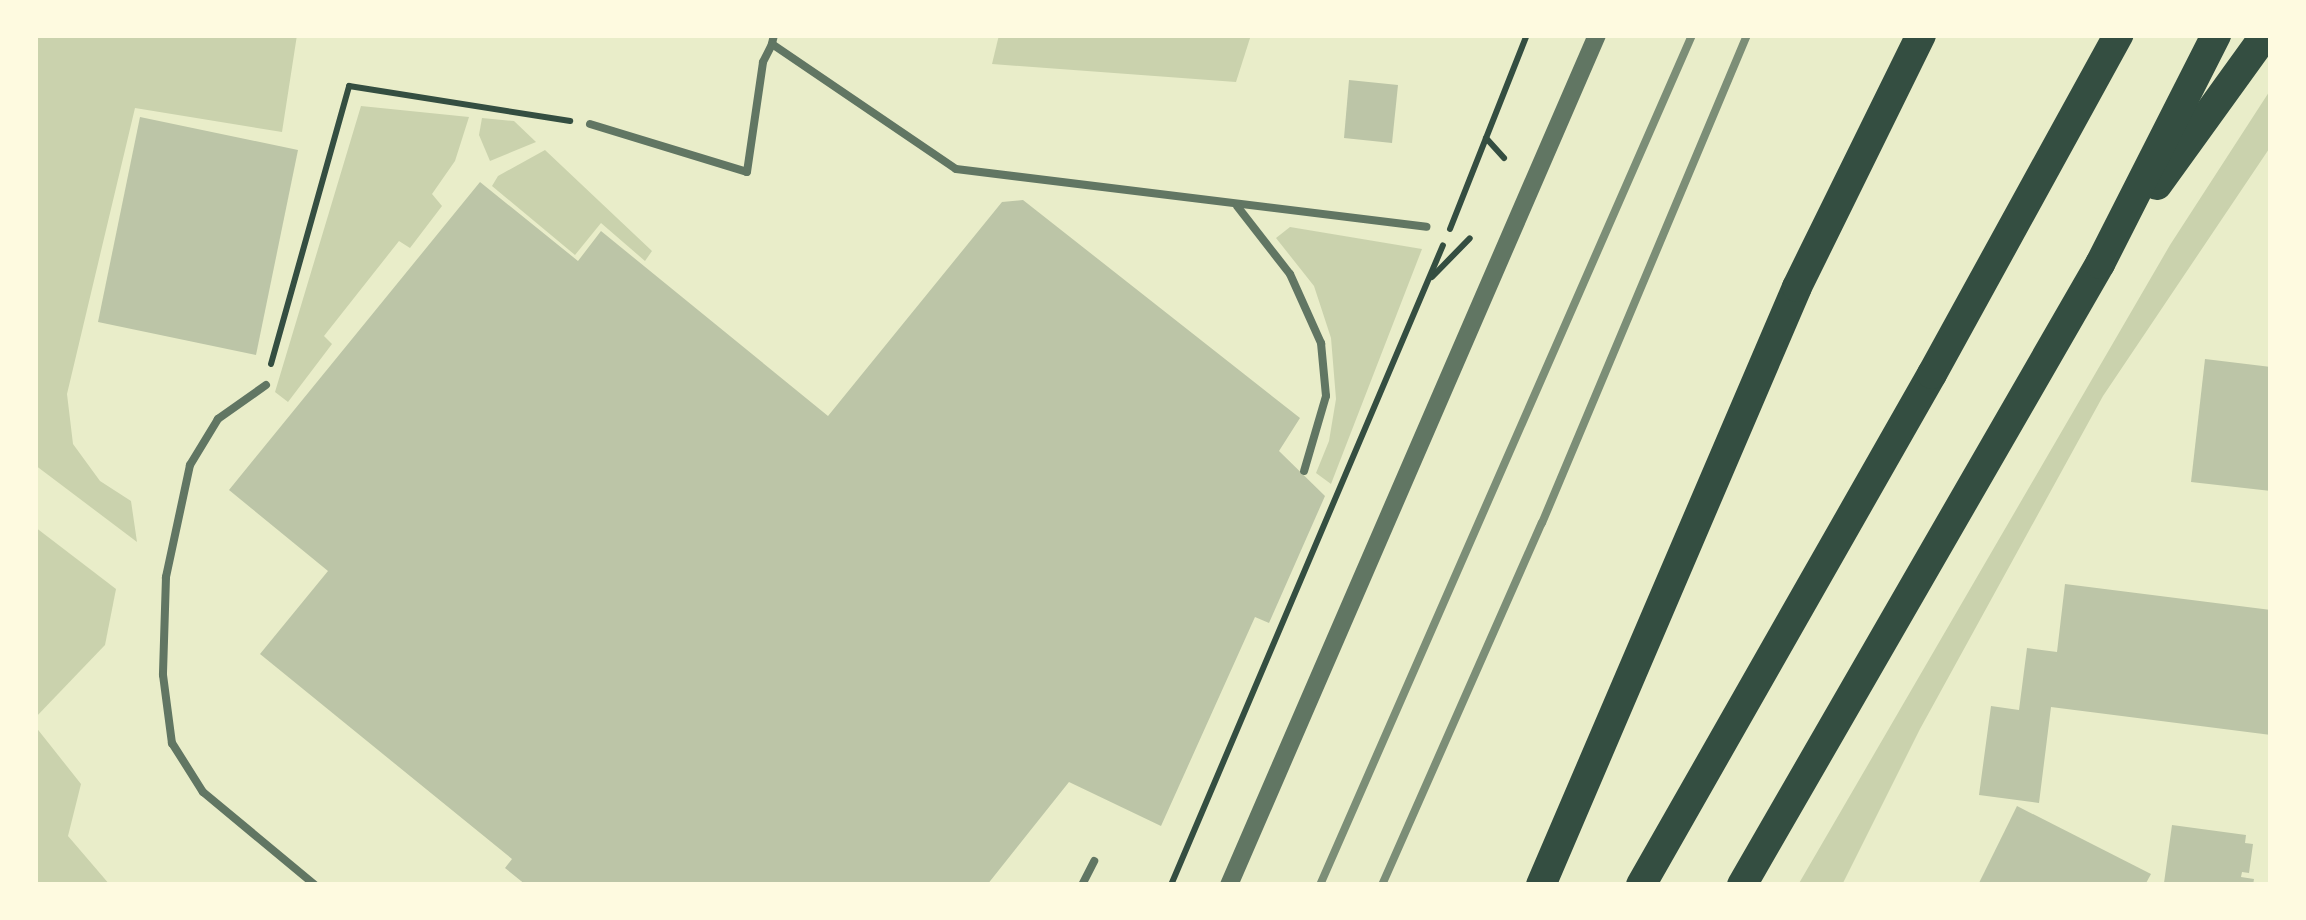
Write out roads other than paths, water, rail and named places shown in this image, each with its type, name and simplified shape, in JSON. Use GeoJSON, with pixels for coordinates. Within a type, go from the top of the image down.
{"type":"FeatureCollection","features":[{"type":"Feature","properties":{"kind":"highway"},"geometry":{"type":"LineString","coordinates":[[1541,885],[1797,287],[1921,35]]}},
{"type":"Feature","properties":{"kind":"highway"},"geometry":{"type":"LineString","coordinates":[[1641,885],[1932,374],[2118,35]]}},
{"type":"Feature","properties":{"kind":"highway"},"geometry":{"type":"LineString","coordinates":[[1742,885],[2100,264],[2216,35]]}},
{"type":"Feature","properties":{"kind":"highway"},"geometry":{"type":"LineString","coordinates":[[2100,264],[2265,35]]}},
{"type":"Feature","properties":{"kind":"street"},"geometry":{"type":"LineString","coordinates":[[1229,885],[1597,35]]}},
{"type":"Feature","properties":{"kind":"lane"},"geometry":{"type":"LineString","coordinates":[[590,124],[747,172],[763,62],[773,40],[956,169],[1426,227]]}},
{"type":"Feature","properties":{"kind":"lane"},"geometry":{"type":"LineString","coordinates":[[1237,206],[1290,274],[1321,343],[1326,396],[1304,470]]}},
{"type":"Feature","properties":{"kind":"lane"},"geometry":{"type":"LineString","coordinates":[[266,384],[218,419],[190,465],[166,576],[164,675],[172,744],[203,792],[314,885]]}},
{"type":"Feature","properties":{"kind":"lane"},"geometry":{"type":"LineString","coordinates":[[1082,885],[1094,861]]}},
{"type":"Feature","properties":{"kind":"railway"},"geometry":{"type":"LineString","coordinates":[[1320,885],[1692,35]]}},
{"type":"Feature","properties":{"kind":"railway"},"geometry":{"type":"LineString","coordinates":[[1382,885],[1542,523],[1747,35]]}}]}
